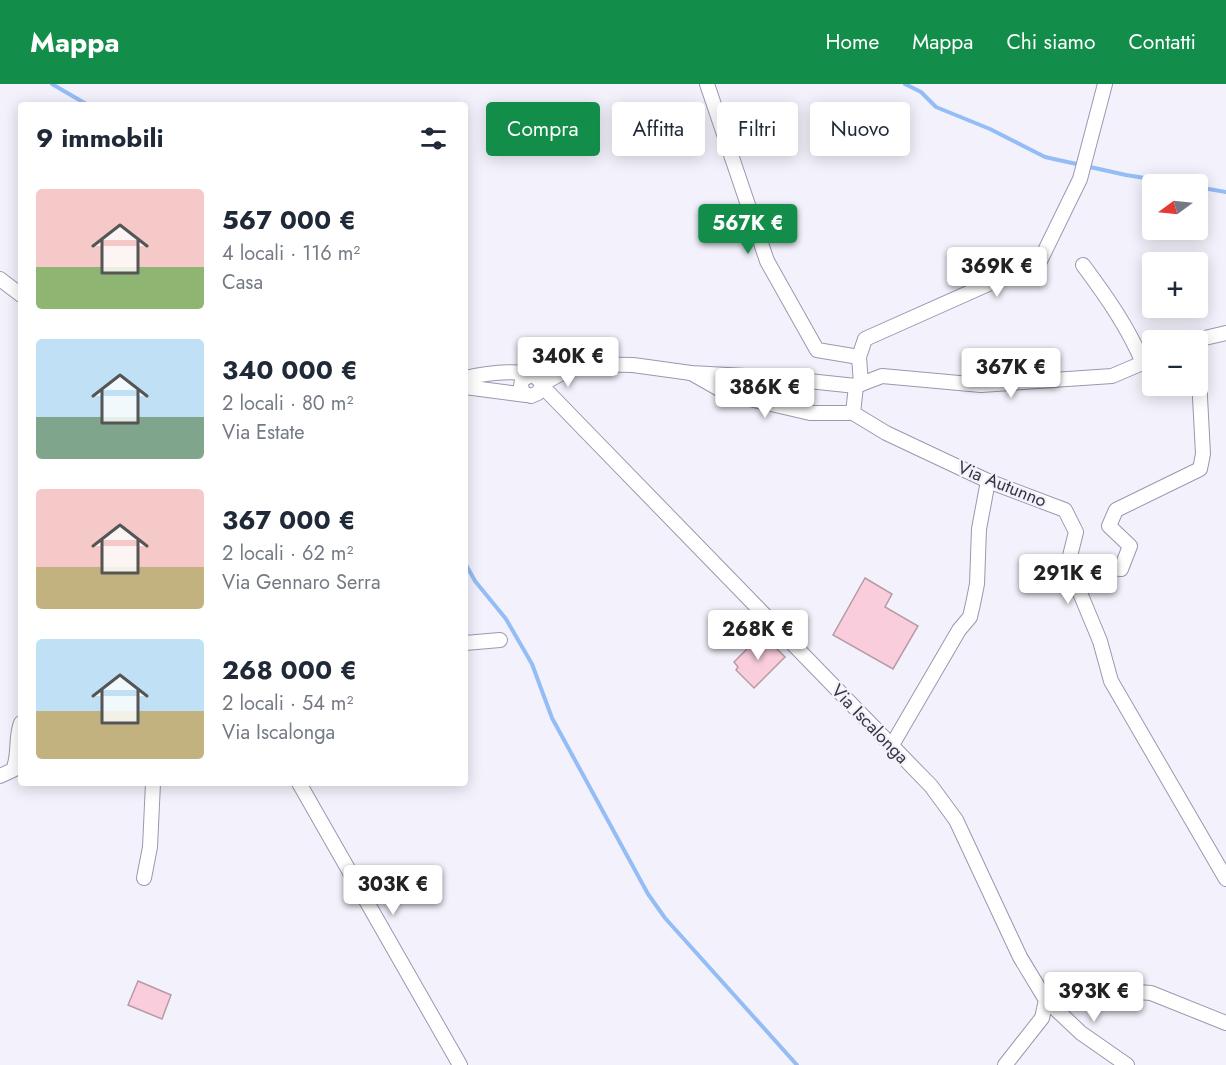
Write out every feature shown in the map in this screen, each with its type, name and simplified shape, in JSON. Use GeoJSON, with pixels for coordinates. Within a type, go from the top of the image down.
{"type":"FeatureCollection","features":[{"type":"Feature","properties":{"kind":"street"},"geometry":{"type":"LineString","coordinates":[[707,84],[766,261],[817,350],[859,357]]}},
{"type":"Feature","properties":{"kind":"street"},"geometry":{"type":"LineString","coordinates":[[691,373],[728,394],[810,413],[853,413],[858,385],[859,357],[865,339],[1040,261],[1081,175],[1104,84]]}},
{"type":"Feature","properties":{"kind":"street"},"geometry":{"type":"LineString","coordinates":[[1083,265],[1109,300],[1142,352]]}},
{"type":"Feature","properties":{"kind":"street"},"geometry":{"type":"LineString","coordinates":[[0,279],[18,293]]}},
{"type":"Feature","properties":{"kind":"street"},"geometry":{"type":"LineString","coordinates":[[1208,337],[1226,333]]}},
{"type":"Feature","properties":{"kind":"street"},"geometry":{"type":"LineString","coordinates":[[468,387],[534,385],[580,363],[633,365],[691,373],[858,385],[882,376],[981,385],[1112,376],[1142,364]]}},
{"type":"Feature","properties":{"kind":"street"},"geometry":{"type":"LineString","coordinates":[[468,378],[509,372],[534,385]]}},
{"type":"Feature","properties":{"kind":"street","name":"Via Iscalonga"},"geometry":{"type":"LineString","coordinates":[[534,385],[560,405],[931,786],[956,820],[1020,957],[1046,1000],[1081,1033],[1127,1065]]}},
{"type":"Feature","properties":{"kind":"street"},"geometry":{"type":"LineString","coordinates":[[1199,396],[1203,454],[1200,469],[1116,510],[1109,526],[1130,546],[1121,569],[1068,564],[1100,641],[1110,681],[1226,879]]}},
{"type":"Feature","properties":{"kind":"street","name":"Via Autunno"},"geometry":{"type":"LineString","coordinates":[[853,413],[886,433],[988,481],[1065,510],[1076,532],[1068,564]]}},
{"type":"Feature","properties":{"kind":"street"},"geometry":{"type":"LineString","coordinates":[[891,746],[959,630],[970,617],[977,584],[979,529],[988,481]]}},
{"type":"Feature","properties":{"kind":"street"},"geometry":{"type":"LineString","coordinates":[[468,644],[500,640]]}},
{"type":"Feature","properties":{"kind":"street"},"geometry":{"type":"LineString","coordinates":[[0,776],[13,770],[18,760],[18,730]]}},
{"type":"Feature","properties":{"kind":"street"},"geometry":{"type":"LineString","coordinates":[[144,878],[150,847],[153,786]]}},
{"type":"Feature","properties":{"kind":"street"},"geometry":{"type":"LineString","coordinates":[[301,786],[460,1065]]}},
{"type":"Feature","properties":{"kind":"street"},"geometry":{"type":"LineString","coordinates":[[1005,1065],[1042,1018],[1046,1000],[1084,998],[1113,990],[1151,993],[1226,1023]]}},
{"type":"Feature","properties":{"kind":"building"},"geometry":{"type":"Polygon","coordinates":[[[865,578],[892,594],[885,607],[918,626],[893,669],[833,635],[865,578]]]}},
{"type":"Feature","properties":{"kind":"building"},"geometry":{"type":"Polygon","coordinates":[[[762,634],[785,657],[754,688],[736,670],[738,667],[734,662],[762,634]]]}},
{"type":"Feature","properties":{"kind":"building"},"geometry":{"type":"Polygon","coordinates":[[[138,981],[171,995],[162,1019],[128,1005],[138,981]]]}},
{"type":"Feature","properties":{"kind":"waterway"},"geometry":{"type":"LineString","coordinates":[[52,84],[83,102]]}},
{"type":"Feature","properties":{"kind":"waterway"},"geometry":{"type":"LineString","coordinates":[[905,84],[921,92],[936,107],[990,129],[1045,157],[1142,178]]}},
{"type":"Feature","properties":{"kind":"waterway"},"geometry":{"type":"LineString","coordinates":[[1208,189],[1226,192]]}},
{"type":"Feature","properties":{"kind":"waterway"},"geometry":{"type":"LineString","coordinates":[[468,568],[475,581],[506,619],[532,664],[552,718],[648,894],[665,918],[797,1065]]}}]}
